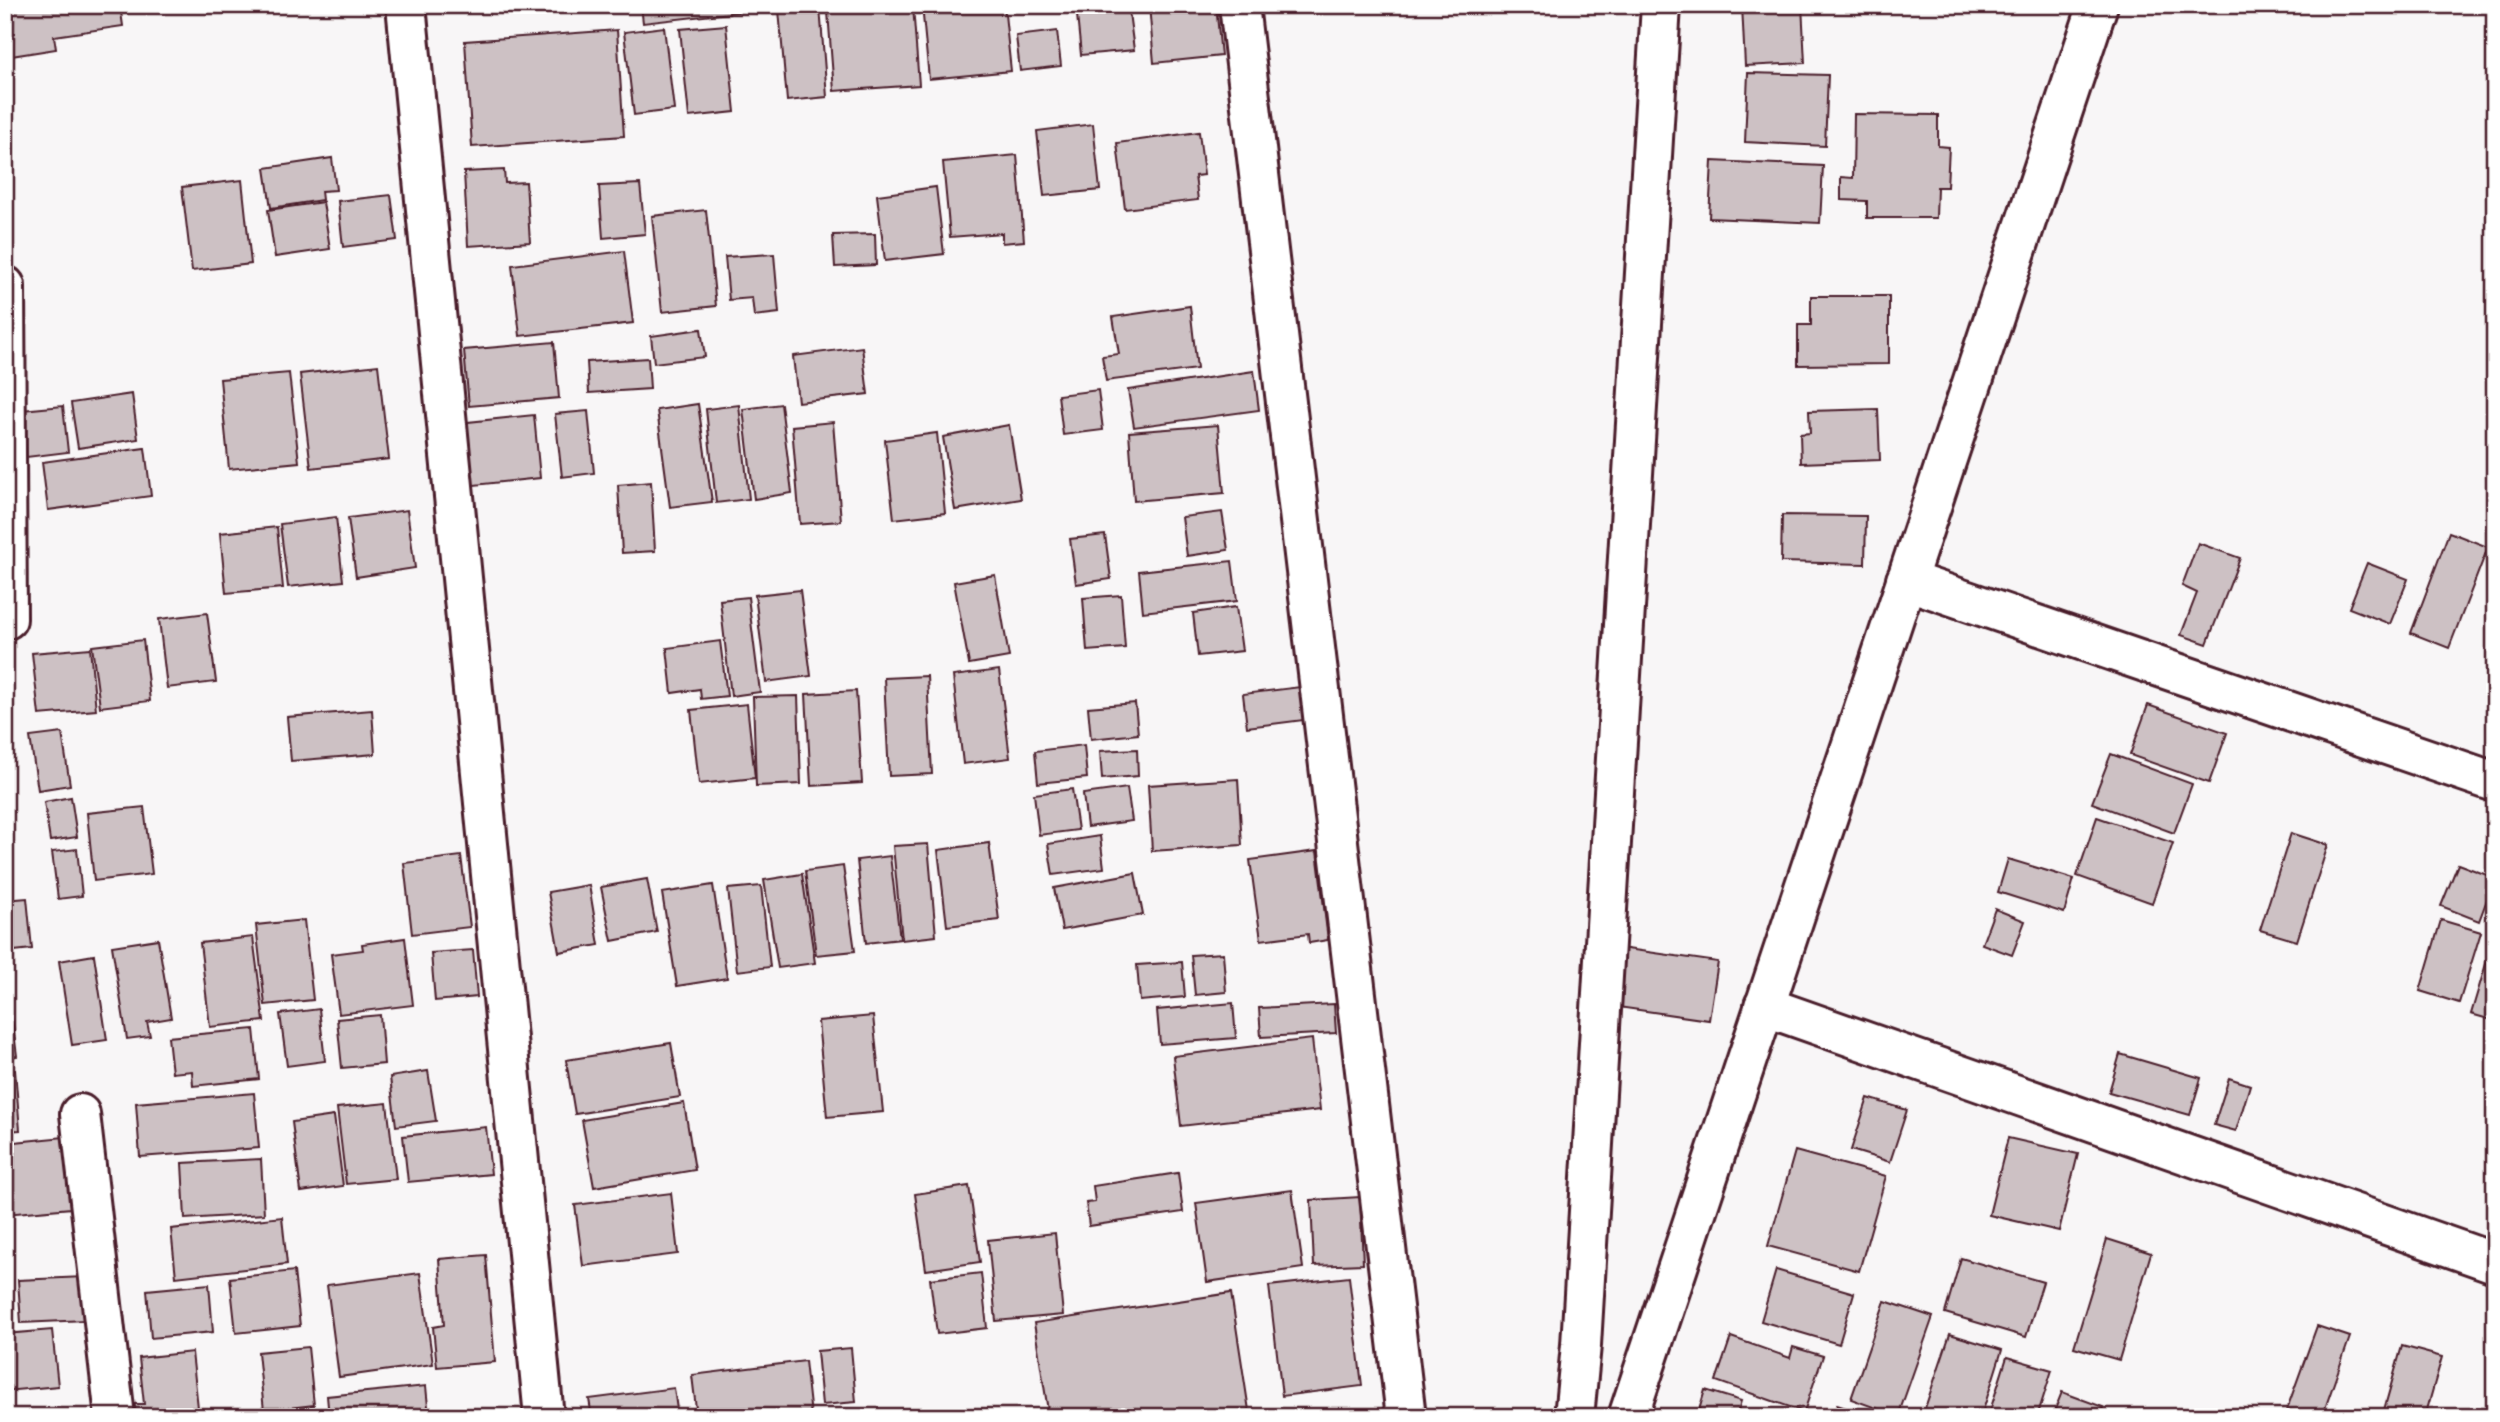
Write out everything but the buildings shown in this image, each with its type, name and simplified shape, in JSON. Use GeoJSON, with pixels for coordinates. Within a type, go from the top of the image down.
{"type":"FeatureCollection","features":[{"type":"Feature","properties":{"kind":"street"},"geometry":{"type":"LineString","coordinates":[[406,5],[544,1417]]}},
{"type":"Feature","properties":{"kind":"street"},"geometry":{"type":"LineString","coordinates":[[1238,5],[1406,1417]]}},
{"type":"Feature","properties":{"kind":"street"},"geometry":{"type":"LineString","coordinates":[[1574,1417],[1581,1345],[1661,5]]}},
{"type":"Feature","properties":{"kind":"street"},"geometry":{"type":"LineString","coordinates":[[1628,1417],[2098,5]]}},
{"type":"Feature","properties":{"kind":"street"},"geometry":{"type":"LineString","coordinates":[[5,286],[8,619]]}},
{"type":"Feature","properties":{"kind":"street"},"geometry":{"type":"LineString","coordinates":[[1906,580],[2495,782]]}},
{"type":"Feature","properties":{"kind":"street"},"geometry":{"type":"LineString","coordinates":[[1764,1006],[2495,1263]]}},
{"type":"Feature","properties":{"kind":"street"},"geometry":{"type":"LineString","coordinates":[[80,1114],[112,1416]]}}]}
